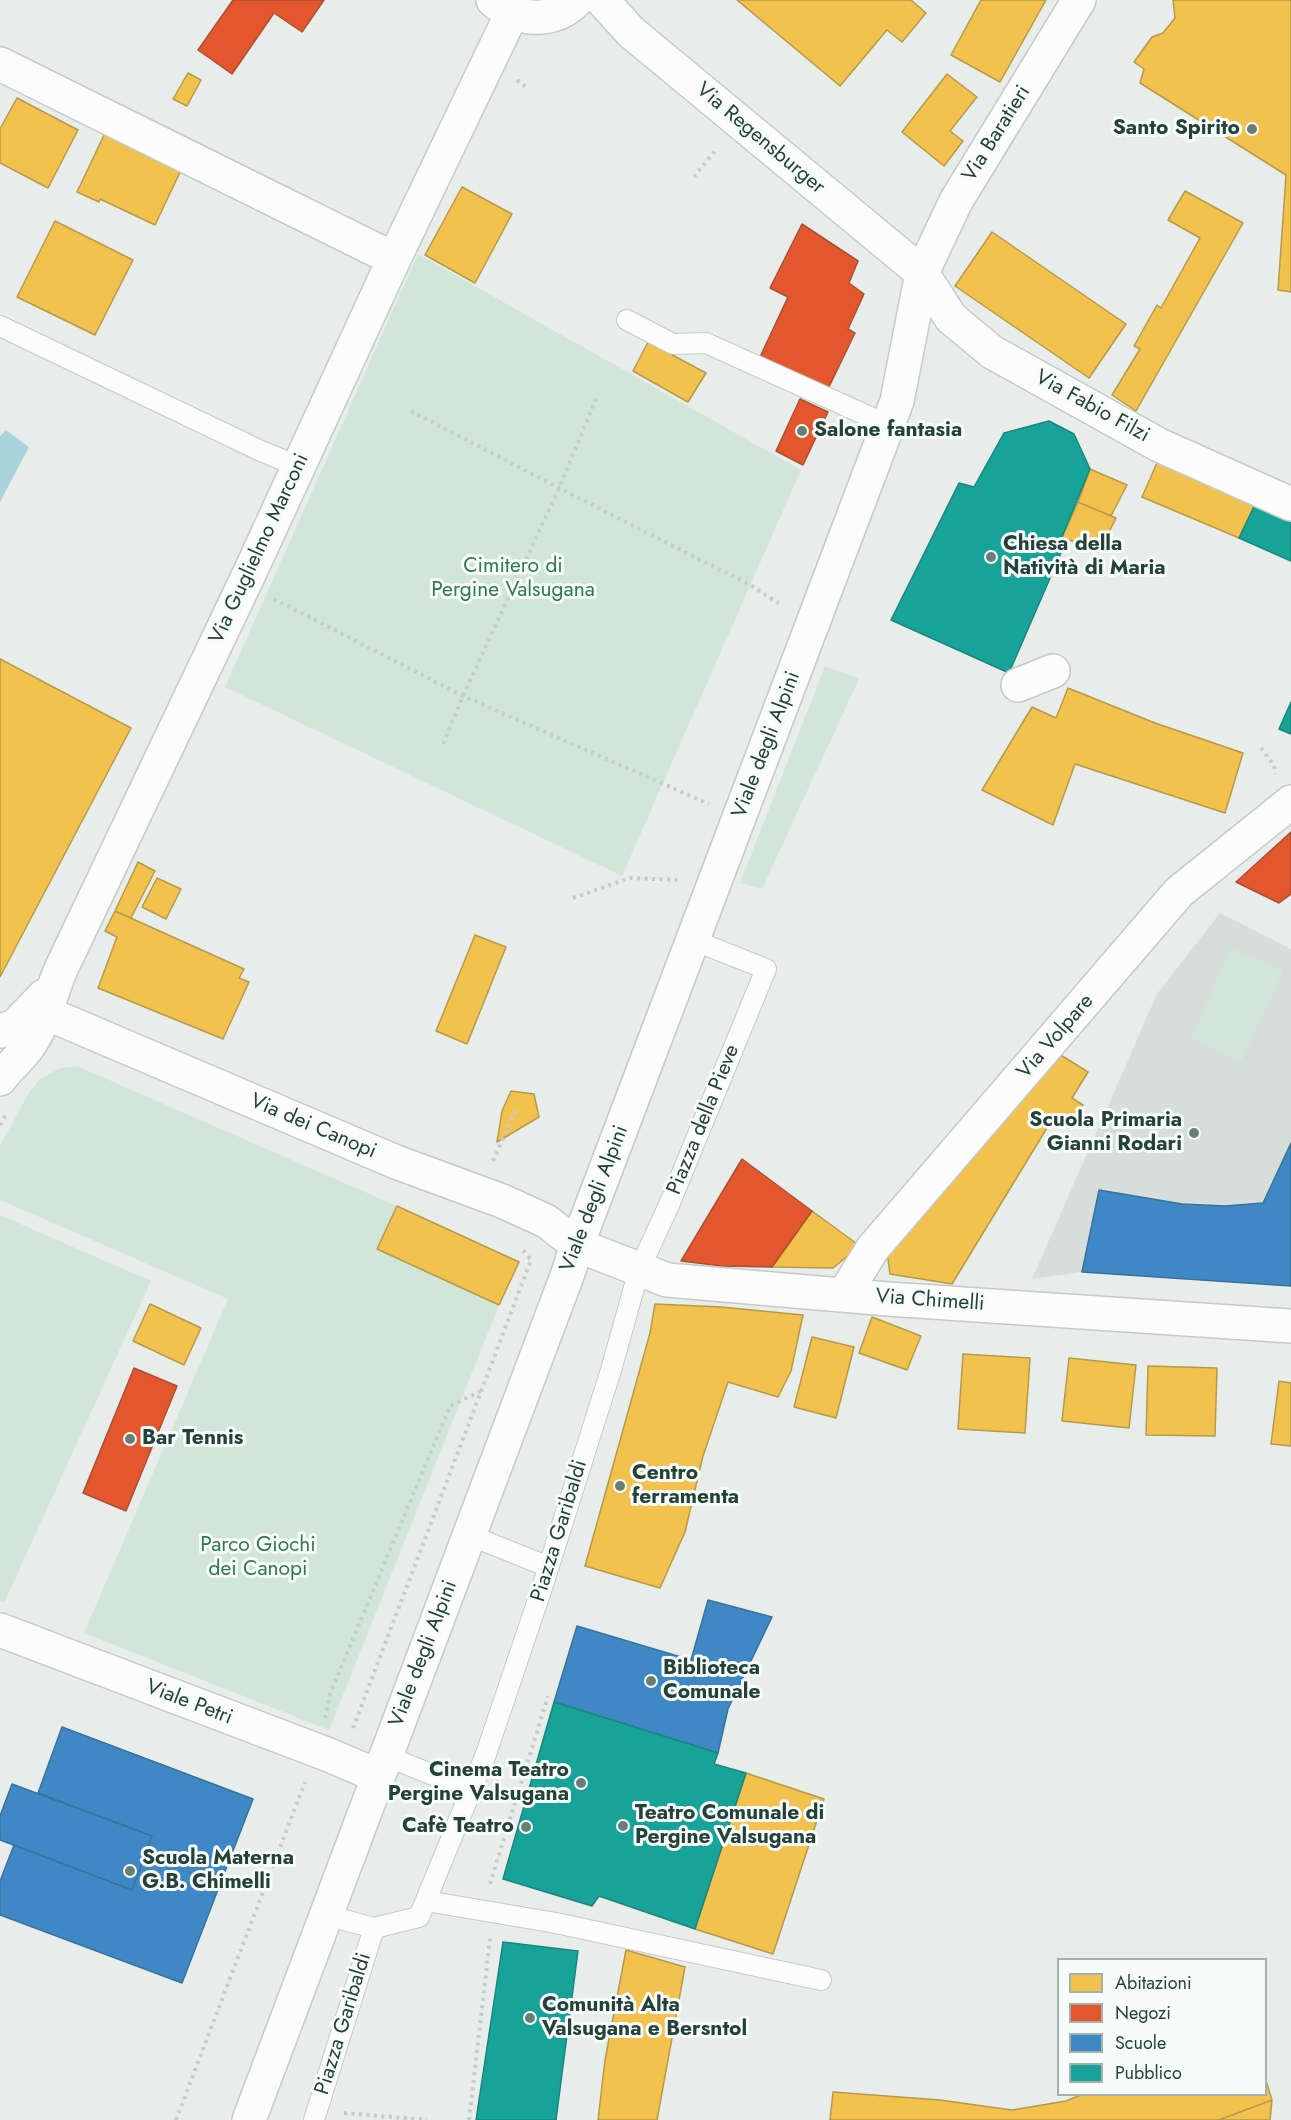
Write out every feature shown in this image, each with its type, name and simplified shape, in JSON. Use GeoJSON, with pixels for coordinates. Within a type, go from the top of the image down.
{"type":"FeatureCollection","features":[{"type":"Feature","properties":{"kind":"street"},"geometry":{"type":"LineString","coordinates":[[502,7],[534,18],[545,17],[566,9],[578,0]]}},
{"type":"Feature","properties":{"kind":"street","name":"Via Regensburger"},"geometry":{"type":"LineString","coordinates":[[602,0],[631,32],[922,273]]}},
{"type":"Feature","properties":{"kind":"street","name":"Via Baratieri"},"geometry":{"type":"LineString","coordinates":[[922,273],[956,201],[1079,0]]}},
{"type":"Feature","properties":{"kind":"street","name":"Via Guglielmo Marconi"},"geometry":{"type":"LineString","coordinates":[[0,1079],[28,1047],[300,467],[394,259],[502,7]]}},
{"type":"Feature","properties":{"kind":"street"},"geometry":{"type":"LineString","coordinates":[[0,64],[394,259]]}},
{"type":"Feature","properties":{"kind":"street","name":"Viale degli Alpini"},"geometry":{"type":"LineString","coordinates":[[249,2120],[577,1245],[897,402],[922,273]]}},
{"type":"Feature","properties":{"kind":"street","name":"Via Fabio Filzi"},"geometry":{"type":"LineString","coordinates":[[922,273],[951,318],[992,352],[1156,452],[1291,504]]}},
{"type":"Feature","properties":{"kind":"street"},"geometry":{"type":"LineString","coordinates":[[1018,685],[1053,671]]}},
{"type":"Feature","properties":{"kind":"street","name":"Via Volpare"},"geometry":{"type":"LineString","coordinates":[[844,1295],[873,1248],[1179,892],[1291,802]]}},
{"type":"Feature","properties":{"kind":"street"},"geometry":{"type":"LineString","coordinates":[[0,1031],[15,1026],[50,1000]]}},
{"type":"Feature","properties":{"kind":"street","name":"Via dei Canopi"},"geometry":{"type":"LineString","coordinates":[[50,1000],[396,1162],[502,1201],[546,1221],[577,1245]]}},
{"type":"Feature","properties":{"kind":"street","name":"Via Chimelli"},"geometry":{"type":"LineString","coordinates":[[577,1245],[667,1280],[844,1295],[1291,1326]]}},
{"type":"Feature","properties":{"kind":"street","name":"Viale Petri"},"geometry":{"type":"LineString","coordinates":[[0,1630],[329,1755],[382,1766]]}},
{"type":"Feature","properties":{"kind":"lane"},"geometry":{"type":"LineString","coordinates":[[627,320],[673,344],[706,343],[888,425]]}},
{"type":"Feature","properties":{"kind":"lane"},"geometry":{"type":"LineString","coordinates":[[0,326],[261,452],[300,467]]}},
{"type":"Feature","properties":{"kind":"lane","name":"Piazza della Pieve"},"geometry":{"type":"LineString","coordinates":[[639,1270],[669,1205],[766,969],[693,940]]}},
{"type":"Feature","properties":{"kind":"lane","name":"Piazza Garibaldi"},"geometry":{"type":"LineString","coordinates":[[326,1915],[374,1928],[420,1917],[473,1791],[549,1567],[611,1370],[639,1270]]}},
{"type":"Feature","properties":{"kind":"lane"},"geometry":{"type":"LineString","coordinates":[[469,1535],[549,1567]]}},
{"type":"Feature","properties":{"kind":"lane"},"geometry":{"type":"LineString","coordinates":[[382,1766],[473,1791]]}},
{"type":"Feature","properties":{"kind":"lane"},"geometry":{"type":"LineString","coordinates":[[426,1901],[556,1923],[820,1980]]}},
{"type":"Feature","properties":{"kind":"lane","name":"Piazza Garibaldi"},"geometry":{"type":"LineString","coordinates":[[316,2115],[374,1928]]}},
{"type":"Feature","properties":{"kind":"path"},"geometry":{"type":"LineString","coordinates":[[694,177],[717,148]]}},
{"type":"Feature","properties":{"kind":"path"},"geometry":{"type":"LineString","coordinates":[[444,744],[463,696],[559,488],[596,399]]}},
{"type":"Feature","properties":{"kind":"path"},"geometry":{"type":"LineString","coordinates":[[411,411],[750,585],[785,607]]}},
{"type":"Feature","properties":{"kind":"path"},"geometry":{"type":"LineString","coordinates":[[273,599],[463,696],[709,805]]}},
{"type":"Feature","properties":{"kind":"path"},"geometry":{"type":"LineString","coordinates":[[573,897],[630,878],[680,880]]}},
{"type":"Feature","properties":{"kind":"path"},"geometry":{"type":"LineString","coordinates":[[493,1162],[516,1110]]}},
{"type":"Feature","properties":{"kind":"path"},"geometry":{"type":"LineString","coordinates":[[352,1731],[531,1260],[519,1246]]}},
{"type":"Feature","properties":{"kind":"path"},"geometry":{"type":"LineString","coordinates":[[323,1729],[330,1694],[450,1406],[481,1390]]}},
{"type":"Feature","properties":{"kind":"path"},"geometry":{"type":"LineString","coordinates":[[497,1889],[489,1887],[548,1696]]}},
{"type":"Feature","properties":{"kind":"path"},"geometry":{"type":"LineString","coordinates":[[176,2120],[309,1773]]}},
{"type":"Feature","properties":{"kind":"path"},"geometry":{"type":"LineString","coordinates":[[469,2120],[490,1933]]}},
{"type":"Feature","properties":{"kind":"path"},"geometry":{"type":"LineString","coordinates":[[316,2115],[427,2120]]}},
{"type":"Feature","properties":{"kind":"shaded area","name":"Scuola Primaria Gianni Rodari"},"geometry":{"type":"Polygon","coordinates":[[[1220,913],[1291,949],[1291,1286],[1082,1272],[1032,1279],[1157,994],[1220,913]]]}},
{"type":"Feature","properties":{"kind":"green space","name":"Cimitero di Pergine Valsugana"},"geometry":{"type":"Polygon","coordinates":[[[418,254],[801,470],[622,876],[225,687],[418,254]]]}},
{"type":"Feature","properties":{"kind":"green space"},"geometry":{"type":"Polygon","coordinates":[[[825,666],[859,679],[762,889],[740,883],[825,666]]]}},
{"type":"Feature","properties":{"kind":"green space"},"geometry":{"type":"Polygon","coordinates":[[[1231,948],[1283,971],[1242,1061],[1191,1038],[1231,948]]]}},
{"type":"Feature","properties":{"kind":"green space","name":"Parco Giochi dei Canopi"},"geometry":{"type":"Polygon","coordinates":[[[77,1066],[397,1206],[377,1249],[499,1305],[329,1730],[84,1633],[228,1299],[0,1200],[0,1146],[28,1094],[40,1079],[60,1068],[77,1066]]]}},
{"type":"Feature","properties":{"kind":"green space"},"geometry":{"type":"Polygon","coordinates":[[[0,1215],[151,1281],[4,1603],[0,1601],[0,1215]]]}},
{"type":"Feature","properties":{"kind":"water"},"geometry":{"type":"Polygon","coordinates":[[[6,430],[29,447],[0,502],[0,436],[6,430]]]}},
{"type":"Feature","properties":{"kind":"building: Abitazioni"},"geometry":{"type":"Polygon","coordinates":[[[737,0],[911,0],[926,13],[902,42],[887,30],[840,86],[737,0]]]}},
{"type":"Feature","properties":{"kind":"building: Abitazioni"},"geometry":{"type":"Polygon","coordinates":[[[981,0],[1046,0],[1000,82],[951,55],[981,0]]]}},
{"type":"Feature","properties":{"kind":"building: Abitazioni","name":"Santo Spirito"},"geometry":{"type":"Polygon","coordinates":[[[1173,0],[1291,0],[1291,292],[1278,290],[1286,175],[1140,83],[1144,69],[1134,62],[1152,37],[1163,33],[1175,18],[1173,0]]]}},
{"type":"Feature","properties":{"kind":"building: Abitazioni"},"geometry":{"type":"Polygon","coordinates":[[[188,73],[201,80],[187,106],[173,99],[188,73]]]}},
{"type":"Feature","properties":{"kind":"building: Abitazioni"},"geometry":{"type":"Polygon","coordinates":[[[947,74],[977,97],[950,131],[963,141],[944,166],[902,132],[947,74]]]}},
{"type":"Feature","properties":{"kind":"building: Abitazioni"},"geometry":{"type":"Polygon","coordinates":[[[17,98],[78,130],[48,188],[0,163],[0,129],[17,98]]]}},
{"type":"Feature","properties":{"kind":"building: Abitazioni"},"geometry":{"type":"Polygon","coordinates":[[[106,131],[183,166],[155,225],[100,199],[99,202],[77,192],[106,131]]]}},
{"type":"Feature","properties":{"kind":"building: Abitazioni"},"geometry":{"type":"Polygon","coordinates":[[[462,187],[512,214],[475,283],[425,255],[462,187]]]}},
{"type":"Feature","properties":{"kind":"building: Abitazioni"},"geometry":{"type":"Polygon","coordinates":[[[1185,191],[1243,223],[1136,411],[1112,395],[1140,349],[1134,346],[1157,305],[1161,308],[1200,238],[1168,220],[1185,191]]]}},
{"type":"Feature","properties":{"kind":"building: Abitazioni"},"geometry":{"type":"Polygon","coordinates":[[[55,221],[133,260],[95,335],[17,297],[55,221]]]}},
{"type":"Feature","properties":{"kind":"building: Abitazioni"},"geometry":{"type":"Polygon","coordinates":[[[992,232],[1126,324],[1089,378],[955,286],[992,232]]]}},
{"type":"Feature","properties":{"kind":"building: Abitazioni"},"geometry":{"type":"Polygon","coordinates":[[[648,342],[706,373],[688,402],[633,371],[648,342]]]}},
{"type":"Feature","properties":{"kind":"building: Abitazioni"},"geometry":{"type":"Polygon","coordinates":[[[1160,456],[1259,496],[1239,538],[1142,497],[1160,456]]]}},
{"type":"Feature","properties":{"kind":"building: Abitazioni"},"geometry":{"type":"Polygon","coordinates":[[[1090,469],[1127,485],[1111,516],[1078,502],[1090,469]]]}},
{"type":"Feature","properties":{"kind":"building: Abitazioni"},"geometry":{"type":"Polygon","coordinates":[[[1078,502],[1116,518],[1099,552],[1062,537],[1078,502]]]}},
{"type":"Feature","properties":{"kind":"building: Abitazioni"},"geometry":{"type":"Polygon","coordinates":[[[0,659],[131,728],[0,977],[0,659]]]}},
{"type":"Feature","properties":{"kind":"building: Abitazioni"},"geometry":{"type":"Polygon","coordinates":[[[1068,688],[1155,723],[1243,753],[1225,813],[1075,764],[1053,825],[982,790],[1032,707],[1056,718],[1068,688]]]}},
{"type":"Feature","properties":{"kind":"building: Abitazioni"},"geometry":{"type":"Polygon","coordinates":[[[138,862],[155,871],[131,918],[115,911],[138,862]]]}},
{"type":"Feature","properties":{"kind":"building: Abitazioni"},"geometry":{"type":"Polygon","coordinates":[[[157,878],[181,889],[166,919],[142,907],[157,878]]]}},
{"type":"Feature","properties":{"kind":"building: Abitazioni"},"geometry":{"type":"Polygon","coordinates":[[[115,911],[244,969],[239,978],[249,982],[223,1039],[98,988],[117,937],[105,931],[115,911]]]}},
{"type":"Feature","properties":{"kind":"building: Abitazioni"},"geometry":{"type":"Polygon","coordinates":[[[475,935],[506,947],[467,1044],[436,1031],[475,935]]]}},
{"type":"Feature","properties":{"kind":"building: Abitazioni"},"geometry":{"type":"Polygon","coordinates":[[[1059,1054],[1088,1072],[1072,1098],[1083,1105],[1069,1128],[1053,1118],[952,1284],[890,1274],[887,1252],[1059,1054]]]}},
{"type":"Feature","properties":{"kind":"building: Abitazioni"},"geometry":{"type":"Polygon","coordinates":[[[511,1091],[534,1094],[539,1117],[497,1142],[502,1111],[511,1091]]]}},
{"type":"Feature","properties":{"kind":"building: Abitazioni"},"geometry":{"type":"Polygon","coordinates":[[[397,1206],[519,1262],[499,1305],[377,1249],[397,1206]]]}},
{"type":"Feature","properties":{"kind":"building: Abitazioni"},"geometry":{"type":"Polygon","coordinates":[[[812,1211],[860,1246],[833,1268],[772,1267],[812,1211]]]}},
{"type":"Feature","properties":{"kind":"building: Abitazioni"},"geometry":{"type":"Polygon","coordinates":[[[150,1304],[201,1328],[184,1365],[133,1341],[150,1304]]]}},
{"type":"Feature","properties":{"kind":"building: Abitazioni"},"geometry":{"type":"Polygon","coordinates":[[[655,1304],[721,1307],[803,1315],[791,1371],[778,1397],[728,1382],[703,1456],[685,1532],[660,1588],[585,1566],[650,1333],[655,1304]]]}},
{"type":"Feature","properties":{"kind":"building: Abitazioni"},"geometry":{"type":"Polygon","coordinates":[[[872,1317],[921,1336],[907,1370],[859,1353],[872,1317]]]}},
{"type":"Feature","properties":{"kind":"building: Abitazioni"},"geometry":{"type":"Polygon","coordinates":[[[812,1337],[854,1347],[836,1418],[794,1407],[812,1337]]]}},
{"type":"Feature","properties":{"kind":"building: Abitazioni"},"geometry":{"type":"Polygon","coordinates":[[[963,1354],[1030,1358],[1025,1433],[958,1429],[963,1354]]]}},
{"type":"Feature","properties":{"kind":"building: Abitazioni"},"geometry":{"type":"Polygon","coordinates":[[[1069,1358],[1136,1365],[1129,1428],[1062,1421],[1069,1358]]]}},
{"type":"Feature","properties":{"kind":"building: Abitazioni"},"geometry":{"type":"Polygon","coordinates":[[[1148,1366],[1217,1368],[1215,1436],[1146,1435],[1148,1366]]]}},
{"type":"Feature","properties":{"kind":"building: Abitazioni"},"geometry":{"type":"Polygon","coordinates":[[[1279,1381],[1291,1383],[1291,1446],[1271,1444],[1279,1381]]]}},
{"type":"Feature","properties":{"kind":"building: Abitazioni"},"geometry":{"type":"Polygon","coordinates":[[[746,1773],[824,1799],[773,1954],[695,1929],[746,1773]]]}},
{"type":"Feature","properties":{"kind":"building: Abitazioni"},"geometry":{"type":"Polygon","coordinates":[[[626,1950],[685,1967],[657,2120],[598,2120],[605,2060],[626,1950]]]}},
{"type":"Feature","properties":{"kind":"building: Abitazioni"},"geometry":{"type":"Polygon","coordinates":[[[1267,2084],[1272,2100],[1219,2120],[830,2120],[833,2092],[940,2100],[1012,2110],[1066,2101],[1078,2096],[1267,2096],[1267,2084]]]}},
{"type":"Feature","properties":{"kind":"building: Abitazioni"},"geometry":{"type":"Polygon","coordinates":[[[1272,2100],[1270,2120],[1219,2120],[1272,2100]]]}},
{"type":"Feature","properties":{"kind":"building: Negozi"},"geometry":{"type":"Polygon","coordinates":[[[233,0],[324,0],[302,32],[274,13],[232,74],[198,50],[233,0]]]}},
{"type":"Feature","properties":{"kind":"building: Negozi"},"geometry":{"type":"Polygon","coordinates":[[[802,224],[858,261],[849,283],[864,294],[848,329],[855,333],[828,389],[760,357],[788,297],[770,288],[802,224]]]}},
{"type":"Feature","properties":{"kind":"building: Negozi","name":"Salone fantasia"},"geometry":{"type":"Polygon","coordinates":[[[800,399],[828,412],[803,465],[776,451],[800,399]]]}},
{"type":"Feature","properties":{"kind":"building: Negozi"},"geometry":{"type":"Polygon","coordinates":[[[1291,832],[1291,894],[1279,903],[1236,882],[1291,832]]]}},
{"type":"Feature","properties":{"kind":"building: Negozi"},"geometry":{"type":"Polygon","coordinates":[[[742,1159],[812,1211],[772,1267],[722,1266],[681,1261],[742,1159]]]}},
{"type":"Feature","properties":{"kind":"building: Negozi","name":"Bar Tennis"},"geometry":{"type":"Polygon","coordinates":[[[134,1368],[177,1386],[126,1511],[83,1493],[134,1368]]]}},
{"type":"Feature","properties":{"kind":"building: Scuole"},"geometry":{"type":"Polygon","coordinates":[[[1291,1143],[1291,1286],[1082,1272],[1099,1190],[1182,1204],[1225,1206],[1263,1203],[1291,1143]]]}},
{"type":"Feature","properties":{"kind":"building: Scuole","name":"Biblioteca Comunale"},"geometry":{"type":"Polygon","coordinates":[[[708,1600],[772,1617],[728,1709],[718,1753],[554,1702],[577,1626],[691,1660],[708,1600]]]}},
{"type":"Feature","properties":{"kind":"building: Scuole"},"geometry":{"type":"Polygon","coordinates":[[[62,1727],[253,1799],[182,1983],[0,1915],[0,1881],[14,1845],[132,1890],[152,1836],[38,1793],[62,1727]]]}},
{"type":"Feature","properties":{"kind":"building: Scuole"},"geometry":{"type":"Polygon","coordinates":[[[12,1784],[152,1836],[132,1890],[0,1840],[0,1816],[12,1784]]]}},
{"type":"Feature","properties":{"kind":"building: Pubblico","name":"Chiesa della Natività di Maria"},"geometry":{"type":"Polygon","coordinates":[[[1049,421],[1074,434],[1090,469],[1062,537],[1067,539],[1009,673],[891,620],[959,483],[974,487],[1004,433],[1049,421]]]}},
{"type":"Feature","properties":{"kind":"building: Pubblico"},"geometry":{"type":"Polygon","coordinates":[[[1259,496],[1291,514],[1291,561],[1239,538],[1259,496]]]}},
{"type":"Feature","properties":{"kind":"building: Pubblico"},"geometry":{"type":"Polygon","coordinates":[[[1291,702],[1291,734],[1279,729],[1291,702]]]}},
{"type":"Feature","properties":{"kind":"building: Pubblico","name":"Teatro Comunale di Pergine Valsugana"},"geometry":{"type":"Polygon","coordinates":[[[554,1702],[718,1753],[714,1764],[746,1773],[695,1929],[599,1896],[592,1906],[503,1879],[554,1702]]]}},
{"type":"Feature","properties":{"kind":"building: Pubblico","name":"Comunità Alta Valsugana e Bersntol"},"geometry":{"type":"Polygon","coordinates":[[[503,1942],[578,1951],[556,2120],[476,2120],[503,1942]]]}},
{"type":"Feature","properties":{"kind":"place","name":"Santo Spirito"},"geometry":{"type":"Point","coordinates":[1252,129]}},
{"type":"Feature","properties":{"kind":"place","name":"Salone fantasia"},"geometry":{"type":"Point","coordinates":[802,431]}},
{"type":"Feature","properties":{"kind":"place","name":"Chiesa della Natività di Maria"},"geometry":{"type":"Point","coordinates":[991,557]}},
{"type":"Feature","properties":{"kind":"place","name":"Scuola Primaria Gianni Rodari"},"geometry":{"type":"Point","coordinates":[1194,1133]}},
{"type":"Feature","properties":{"kind":"place","name":"Bar Tennis"},"geometry":{"type":"Point","coordinates":[130,1439]}},
{"type":"Feature","properties":{"kind":"place","name":"Centro ferramenta"},"geometry":{"type":"Point","coordinates":[620,1486]}},
{"type":"Feature","properties":{"kind":"place","name":"Biblioteca Comunale"},"geometry":{"type":"Point","coordinates":[651,1681]}},
{"type":"Feature","properties":{"kind":"place","name":"Cinema Teatro Pergine Valsugana"},"geometry":{"type":"Point","coordinates":[581,1783]}},
{"type":"Feature","properties":{"kind":"place","name":"Teatro Comunale di Pergine Valsugana"},"geometry":{"type":"Point","coordinates":[623,1826]}},
{"type":"Feature","properties":{"kind":"place","name":"Cafè Teatro"},"geometry":{"type":"Point","coordinates":[526,1827]}},
{"type":"Feature","properties":{"kind":"place","name":"Scuola Materna G.B. Chimelli"},"geometry":{"type":"Point","coordinates":[130,1871]}},
{"type":"Feature","properties":{"kind":"place","name":"Comunità Alta Valsugana e Bersntol"},"geometry":{"type":"Point","coordinates":[530,2018]}}]}
